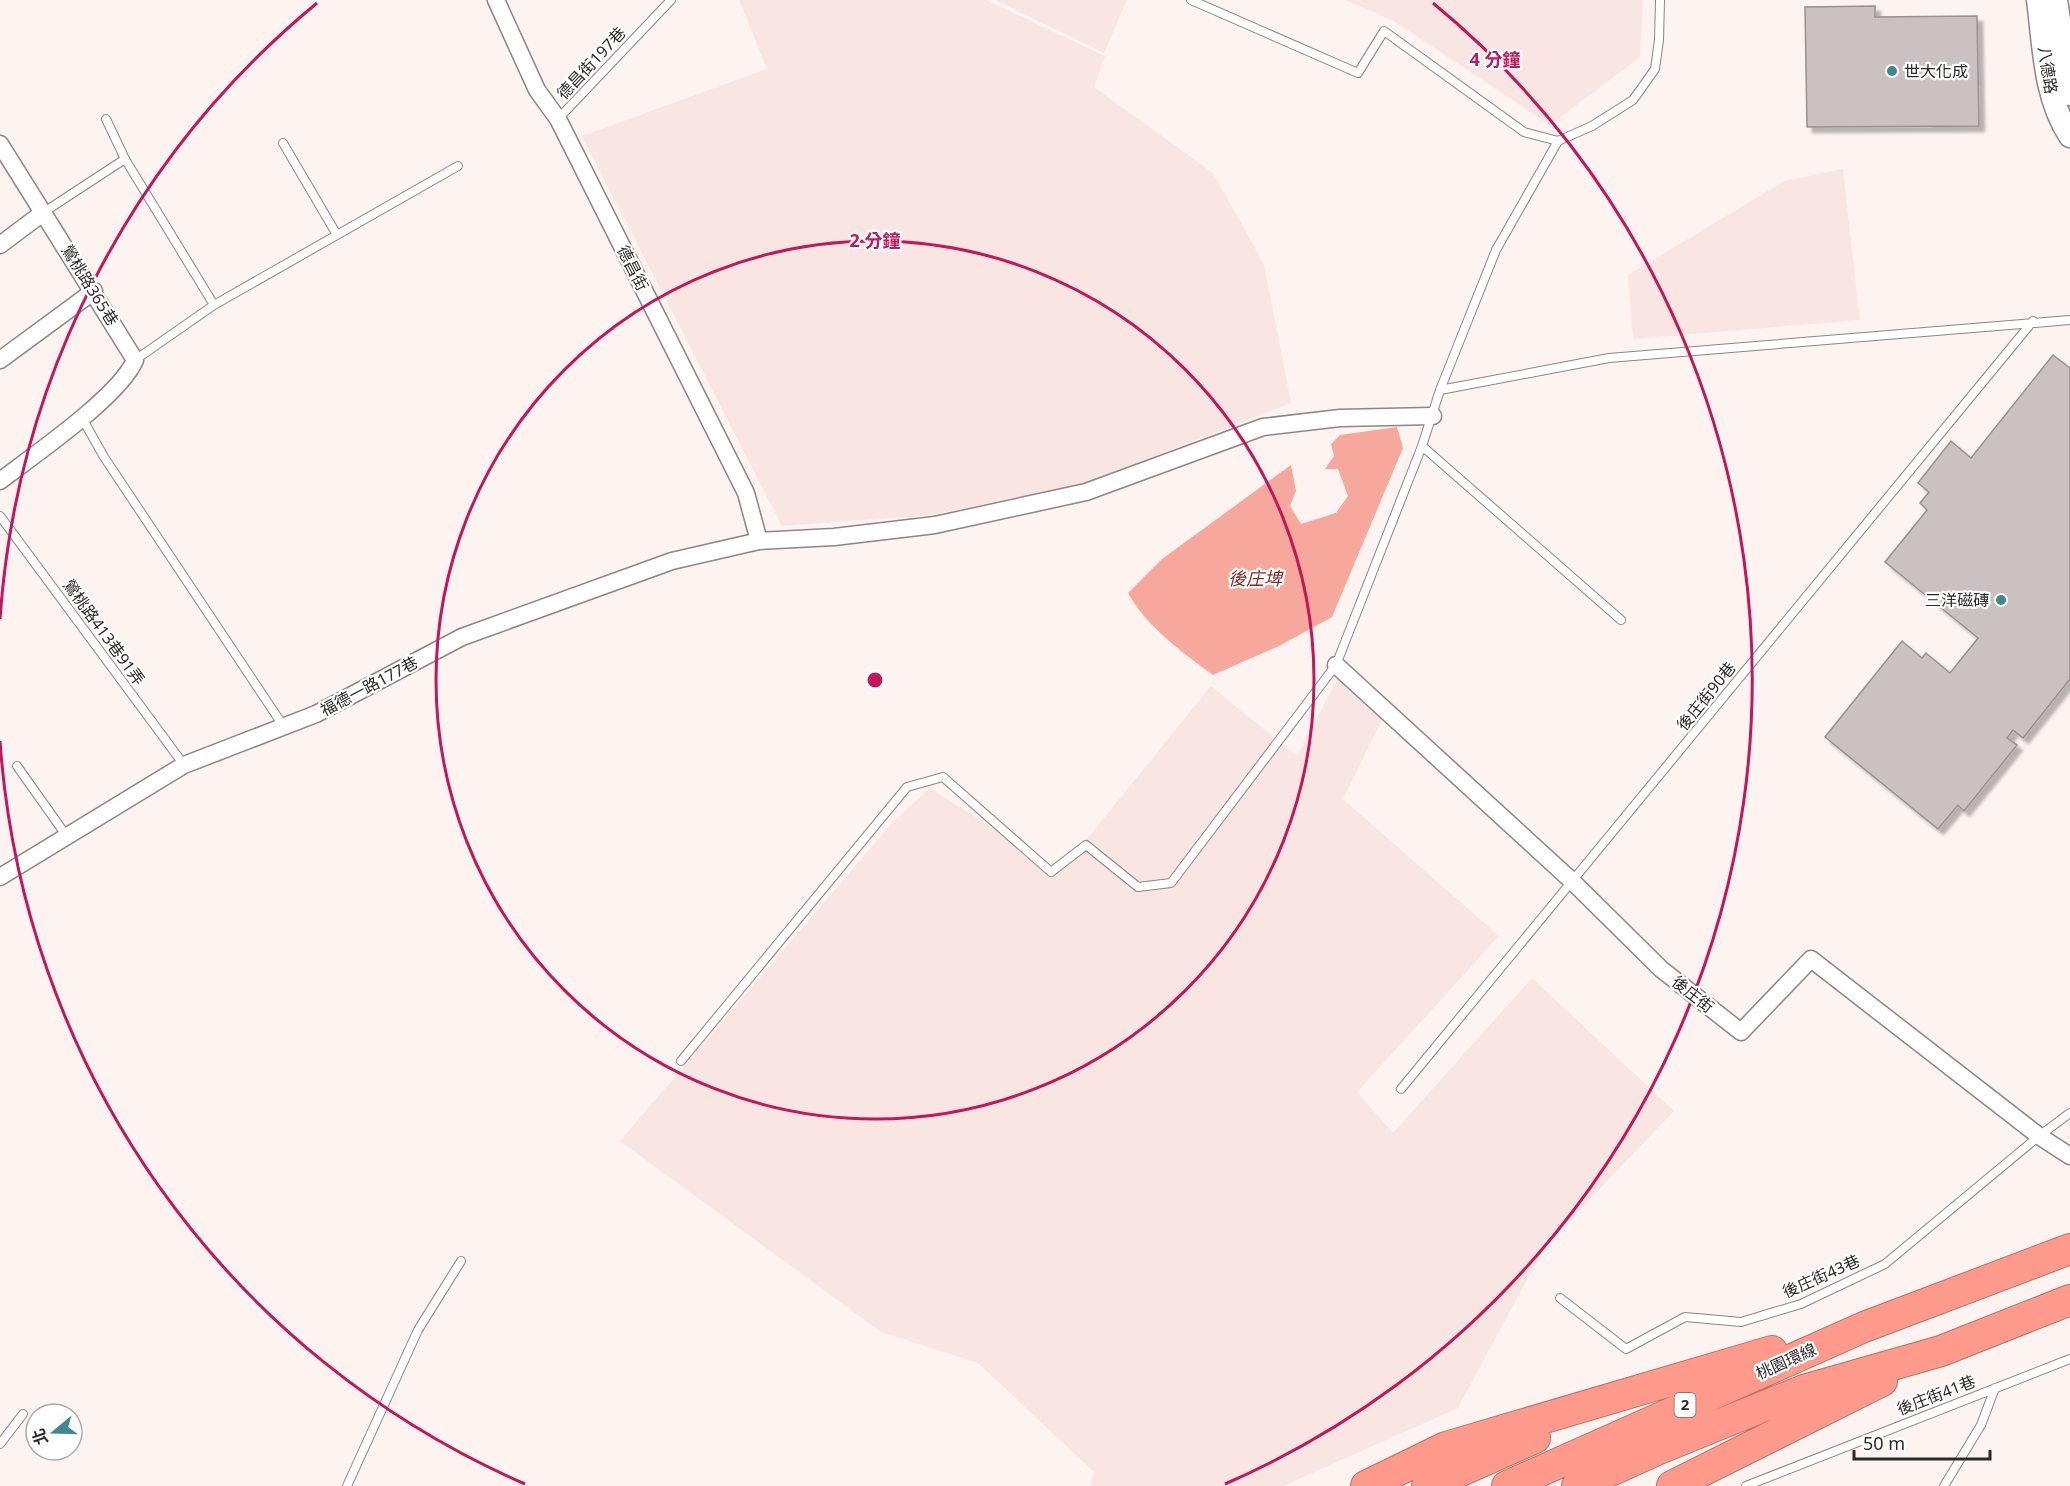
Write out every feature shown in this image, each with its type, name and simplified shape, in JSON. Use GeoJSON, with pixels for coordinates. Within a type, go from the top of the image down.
{"type":"FeatureCollection","features":[{"type":"Feature","properties":{"kind":"highway","name":"桃園環線"},"geometry":{"type":"LineString","coordinates":[[1507,1486],[1864,1327],[2070,1249]]}},
{"type":"Feature","properties":{"kind":"highway","name":"桃園環線"},"geometry":{"type":"LineString","coordinates":[[1577,1486],[1659,1449],[1803,1390],[1941,1351],[2070,1300]]}},
{"type":"Feature","properties":{"kind":"highway"},"geometry":{"type":"LineString","coordinates":[[1366,1486],[1446,1447],[1633,1392],[1712,1366],[1864,1327]]}},
{"type":"Feature","properties":{"kind":"highway"},"geometry":{"type":"LineString","coordinates":[[1672,1486],[1941,1351]]}},
{"type":"Feature","properties":{"kind":"highway"},"geometry":{"type":"LineString","coordinates":[[1427,1486],[1633,1392]]}},
{"type":"Feature","properties":{"kind":"main road","name":"八德路"},"geometry":{"type":"LineString","coordinates":[[2038,0],[2050,92],[2060,121],[2070,136]]}},
{"type":"Feature","properties":{"kind":"main road","name":"八德路"},"geometry":{"type":"LineString","coordinates":[[2056,0],[2070,94]]}},
{"type":"Feature","properties":{"kind":"street","name":"德昌街"},"geometry":{"type":"LineString","coordinates":[[496,0],[537,90],[558,119],[746,493],[759,541]]}},
{"type":"Feature","properties":{"kind":"street","name":"鶯桃路365巷"},"geometry":{"type":"LineString","coordinates":[[0,144],[94,291],[135,360]]}},
{"type":"Feature","properties":{"kind":"street"},"geometry":{"type":"LineString","coordinates":[[0,245],[44,212]]}},
{"type":"Feature","properties":{"kind":"street"},"geometry":{"type":"LineString","coordinates":[[0,360],[94,291]]}},
{"type":"Feature","properties":{"kind":"street"},"geometry":{"type":"LineString","coordinates":[[0,481],[82,418],[130,373],[135,360]]}},
{"type":"Feature","properties":{"kind":"street","name":"福德一路177巷"},"geometry":{"type":"LineString","coordinates":[[0,877],[68,838],[184,765],[316,714],[462,637],[672,561],[759,541],[834,537],[935,525],[1086,492],[1263,427],[1340,418],[1433,416]]}},
{"type":"Feature","properties":{"kind":"street","name":"後庄街"},"geometry":{"type":"LineString","coordinates":[[1336,665],[1573,882],[1661,969],[1741,1032],[1811,959],[2039,1136],[2070,1156]]}},
{"type":"Feature","properties":{"kind":"lane","name":"德昌街197巷"},"geometry":{"type":"LineString","coordinates":[[558,119],[671,0]]}},
{"type":"Feature","properties":{"kind":"lane"},"geometry":{"type":"LineString","coordinates":[[1191,0],[1358,74],[1384,31],[1524,132],[1558,141]]}},
{"type":"Feature","properties":{"kind":"lane"},"geometry":{"type":"LineString","coordinates":[[681,1061],[907,787],[944,777],[1051,872],[1086,845],[1138,887],[1171,883],[1336,665],[1422,446],[1440,390],[1496,250],[1558,141],[1592,126],[1633,100],[1655,69],[1659,40],[1660,0]]}},
{"type":"Feature","properties":{"kind":"lane"},"geometry":{"type":"LineString","coordinates":[[106,119],[125,159],[214,305]]}},
{"type":"Feature","properties":{"kind":"lane"},"geometry":{"type":"LineString","coordinates":[[284,143],[338,235]]}},
{"type":"Feature","properties":{"kind":"lane"},"geometry":{"type":"LineString","coordinates":[[44,212],[125,159]]}},
{"type":"Feature","properties":{"kind":"lane"},"geometry":{"type":"LineString","coordinates":[[135,360],[214,305],[458,166]]}},
{"type":"Feature","properties":{"kind":"lane"},"geometry":{"type":"LineString","coordinates":[[1440,390],[1609,358],[2033,321],[2070,320]]}},
{"type":"Feature","properties":{"kind":"lane","name":"後庄街90巷"},"geometry":{"type":"LineString","coordinates":[[1401,1089],[2033,321]]}},
{"type":"Feature","properties":{"kind":"lane"},"geometry":{"type":"LineString","coordinates":[[82,418],[104,457],[284,727]]}},
{"type":"Feature","properties":{"kind":"lane"},"geometry":{"type":"LineString","coordinates":[[1422,446],[1620,620]]}},
{"type":"Feature","properties":{"kind":"lane","name":"鶯桃路413巷91弄"},"geometry":{"type":"LineString","coordinates":[[0,516],[184,765]]}},
{"type":"Feature","properties":{"kind":"lane"},"geometry":{"type":"LineString","coordinates":[[17,766],[68,838]]}},
{"type":"Feature","properties":{"kind":"lane"},"geometry":{"type":"LineString","coordinates":[[2039,1136],[2070,1113]]}},
{"type":"Feature","properties":{"kind":"lane","name":"後庄街43巷"},"geometry":{"type":"LineString","coordinates":[[1560,1298],[1626,1349],[1685,1317],[1740,1322],[1802,1304],[1885,1264],[2039,1136]]}},
{"type":"Feature","properties":{"kind":"lane"},"geometry":{"type":"LineString","coordinates":[[347,1486],[418,1330],[461,1261]]}},
{"type":"Feature","properties":{"kind":"lane","name":"後庄街41巷"},"geometry":{"type":"LineString","coordinates":[[1746,1486],[2070,1359]]}},
{"type":"Feature","properties":{"kind":"lane"},"geometry":{"type":"LineString","coordinates":[[1944,1486],[1981,1425],[1995,1388]]}},
{"type":"Feature","properties":{"kind":"lane"},"geometry":{"type":"LineString","coordinates":[[0,1444],[23,1414]]}},
{"type":"Feature","properties":{"kind":"shaded area"},"geometry":{"type":"Polygon","coordinates":[[[739,0],[986,0],[1105,56],[1094,87],[1213,173],[1264,264],[1291,403],[1080,485],[931,515],[782,526],[582,136],[767,69],[739,0]]]}},
{"type":"Feature","properties":{"kind":"shaded area"},"geometry":{"type":"Polygon","coordinates":[[[995,0],[1127,0],[1104,53],[995,0]]]}},
{"type":"Feature","properties":{"kind":"shaded area"},"geometry":{"type":"Polygon","coordinates":[[[1345,0],[1643,0],[1640,57],[1550,125],[1392,20],[1345,0]]]}},
{"type":"Feature","properties":{"kind":"shaded area"},"geometry":{"type":"Polygon","coordinates":[[[1843,169],[1860,320],[1633,339],[1628,275],[1784,181],[1843,169]]]}},
{"type":"Feature","properties":{"kind":"shaded area"},"geometry":{"type":"Polygon","coordinates":[[[1339,676],[1383,718],[1343,799],[1499,936],[1357,1092],[1393,1133],[1532,978],[1674,1111],[1545,1246],[1458,1408],[1283,1486],[1090,1486],[1094,1472],[978,1363],[881,1332],[620,1141],[893,822],[930,788],[1061,871],[1211,686],[1297,756],[1339,676]]]}},
{"type":"Feature","properties":{"kind":"water","name":"後庄埤"},"geometry":{"type":"Polygon","coordinates":[[[1397,427],[1403,448],[1332,617],[1279,646],[1213,675],[1155,628],[1128,593],[1162,559],[1291,465],[1296,491],[1290,506],[1301,524],[1336,513],[1348,496],[1338,469],[1325,469],[1334,456],[1331,444],[1340,435],[1397,427]]]}},
{"type":"Feature","properties":{"kind":"building","name":"世大化成"},"geometry":{"type":"Polygon","coordinates":[[[1875,6],[1875,17],[1977,16],[1979,126],[1807,127],[1805,7],[1875,6]]]}},
{"type":"Feature","properties":{"kind":"building","name":"三洋磁磚"},"geometry":{"type":"Polygon","coordinates":[[[2053,355],[2070,368],[2070,679],[2023,738],[2013,730],[2007,738],[2017,745],[1964,811],[1958,805],[1938,829],[1825,737],[1902,641],[1922,658],[1926,653],[1950,673],[1978,638],[1885,562],[1927,510],[1920,503],[1929,492],[1918,483],[1951,441],[1971,458],[2053,355]]]}},
{"type":"Feature","properties":{"kind":"place","name":"世大化成"},"geometry":{"type":"Point","coordinates":[1892,71]}},
{"type":"Feature","properties":{"kind":"place","name":"三洋磁磚"},"geometry":{"type":"Point","coordinates":[2001,600]}}]}
